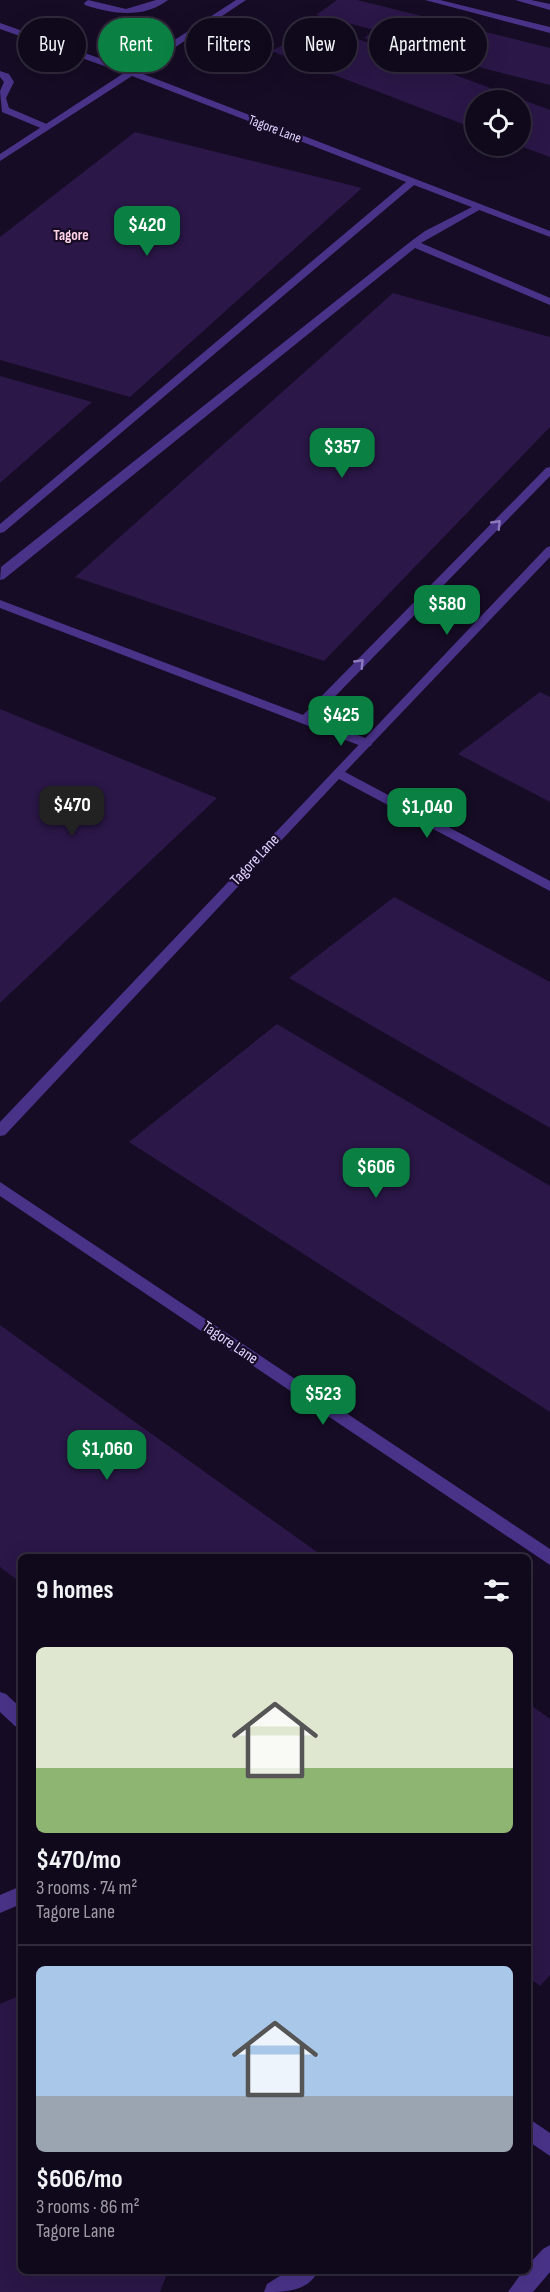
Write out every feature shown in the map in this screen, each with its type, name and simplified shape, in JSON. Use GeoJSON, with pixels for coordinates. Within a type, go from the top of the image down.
{"type":"FeatureCollection","features":[{"type":"Feature","properties":{"kind":"street"},"geometry":{"type":"LineString","coordinates":[[88,3],[117,12],[136,11],[164,0]]}},
{"type":"Feature","properties":{"kind":"street"},"geometry":{"type":"LineString","coordinates":[[174,44],[242,0]]}},
{"type":"Feature","properties":{"kind":"street"},"geometry":{"type":"LineString","coordinates":[[429,0],[550,30]]}},
{"type":"Feature","properties":{"kind":"street"},"geometry":{"type":"LineString","coordinates":[[519,0],[550,8]]}},
{"type":"Feature","properties":{"kind":"street","name":"Tagore Lane"},"geometry":{"type":"LineString","coordinates":[[0,26],[98,61]]}},
{"type":"Feature","properties":{"kind":"street"},"geometry":{"type":"LineString","coordinates":[[0,158],[130,72]]}},
{"type":"Feature","properties":{"kind":"street","name":"Tagore Lane"},"geometry":{"type":"LineString","coordinates":[[130,72],[550,234]]}},
{"type":"Feature","properties":{"kind":"street"},"geometry":{"type":"LineString","coordinates":[[0,74],[6,76],[9,82],[1,98],[5,110],[46,127]]}},
{"type":"Feature","properties":{"kind":"street"},"geometry":{"type":"LineString","coordinates":[[0,530],[412,182]]}},
{"type":"Feature","properties":{"kind":"street"},"geometry":{"type":"LineString","coordinates":[[0,576],[429,232],[478,207]]}},
{"type":"Feature","properties":{"kind":"street"},"geometry":{"type":"LineString","coordinates":[[414,244],[550,302]]}},
{"type":"Feature","properties":{"kind":"street"},"geometry":{"type":"LineString","coordinates":[[305,720],[550,470]]}},
{"type":"Feature","properties":{"kind":"street","name":"Tagore Lane"},"geometry":{"type":"LineString","coordinates":[[0,1131],[550,550]]}},
{"type":"Feature","properties":{"kind":"street"},"geometry":{"type":"LineString","coordinates":[[0,604],[366,742]]}},
{"type":"Feature","properties":{"kind":"street"},"geometry":{"type":"LineString","coordinates":[[337,773],[550,887]]}},
{"type":"Feature","properties":{"kind":"street","name":"Tagore Lane"},"geometry":{"type":"LineString","coordinates":[[0,1188],[550,1558]]}},
{"type":"Feature","properties":{"kind":"street"},"geometry":{"type":"LineString","coordinates":[[0,1700],[18,1717]]}},
{"type":"Feature","properties":{"kind":"street"},"geometry":{"type":"LineString","coordinates":[[0,1904],[18,1896]]}},
{"type":"Feature","properties":{"kind":"street"},"geometry":{"type":"LineString","coordinates":[[531,2130],[550,2146]]}},
{"type":"Feature","properties":{"kind":"street"},"geometry":{"type":"LineString","coordinates":[[519,2292],[550,2256]]}},
{"type":"Feature","properties":{"kind":"street"},"geometry":{"type":"LineString","coordinates":[[275,2292],[302,2274]]}},
{"type":"Feature","properties":{"kind":"building"},"geometry":{"type":"Polygon","coordinates":[[[337,0],[357,0],[429,18],[369,18],[369,28],[357,25],[357,18],[328,18],[316,15],[337,0]]]}},
{"type":"Feature","properties":{"kind":"building"},"geometry":{"type":"Polygon","coordinates":[[[487,32],[550,48],[550,85],[487,69],[487,32]]]}},
{"type":"Feature","properties":{"kind":"building"},"geometry":{"type":"Polygon","coordinates":[[[357,39],[369,43],[369,72],[447,72],[496,90],[465,90],[465,125],[326,72],[357,72],[357,39]]]}},
{"type":"Feature","properties":{"kind":"building"},"geometry":{"type":"Polygon","coordinates":[[[284,45],[284,56],[272,51],[284,45]]]}},
{"type":"Feature","properties":{"kind":"building"},"geometry":{"type":"Polygon","coordinates":[[[531,103],[550,110],[550,157],[531,150],[531,103]]]}},
{"type":"Feature","properties":{"kind":"building"},"geometry":{"type":"Polygon","coordinates":[[[135,132],[362,188],[130,397],[0,360],[0,237],[135,132]]]}},
{"type":"Feature","properties":{"kind":"building"},"geometry":{"type":"Polygon","coordinates":[[[393,293],[550,337],[550,427],[324,661],[75,577],[393,293]]]}},
{"type":"Feature","properties":{"kind":"building"},"geometry":{"type":"Polygon","coordinates":[[[0,376],[92,402],[0,483],[0,376]]]}},
{"type":"Feature","properties":{"kind":"building"},"geometry":{"type":"Polygon","coordinates":[[[540,692],[550,697],[550,802],[458,754],[540,692]]]}},
{"type":"Feature","properties":{"kind":"building"},"geometry":{"type":"Polygon","coordinates":[[[0,709],[217,798],[0,1003],[0,709]]]}},
{"type":"Feature","properties":{"kind":"building"},"geometry":{"type":"Polygon","coordinates":[[[394,897],[550,982],[550,1128],[289,978],[394,897]]]}},
{"type":"Feature","properties":{"kind":"building"},"geometry":{"type":"Polygon","coordinates":[[[277,1024],[550,1186],[550,1412],[129,1142],[277,1024]]]}},
{"type":"Feature","properties":{"kind":"building"},"geometry":{"type":"Polygon","coordinates":[[[0,1325],[320,1554],[18,1554],[18,1581],[0,1567],[0,1325]]]}},
{"type":"Feature","properties":{"kind":"building"},"geometry":{"type":"Polygon","coordinates":[[[531,1705],[550,1719],[550,1975],[540,1986],[531,1979],[531,1705]]]}},
{"type":"Feature","properties":{"kind":"building"},"geometry":{"type":"Polygon","coordinates":[[[18,1996],[18,2274],[167,2274],[160,2292],[0,2292],[0,2004],[18,1996]]]}},
{"type":"Feature","properties":{"kind":"district","name":"Tagore"},"geometry":{"type":"Point","coordinates":[71,235]}}]}
